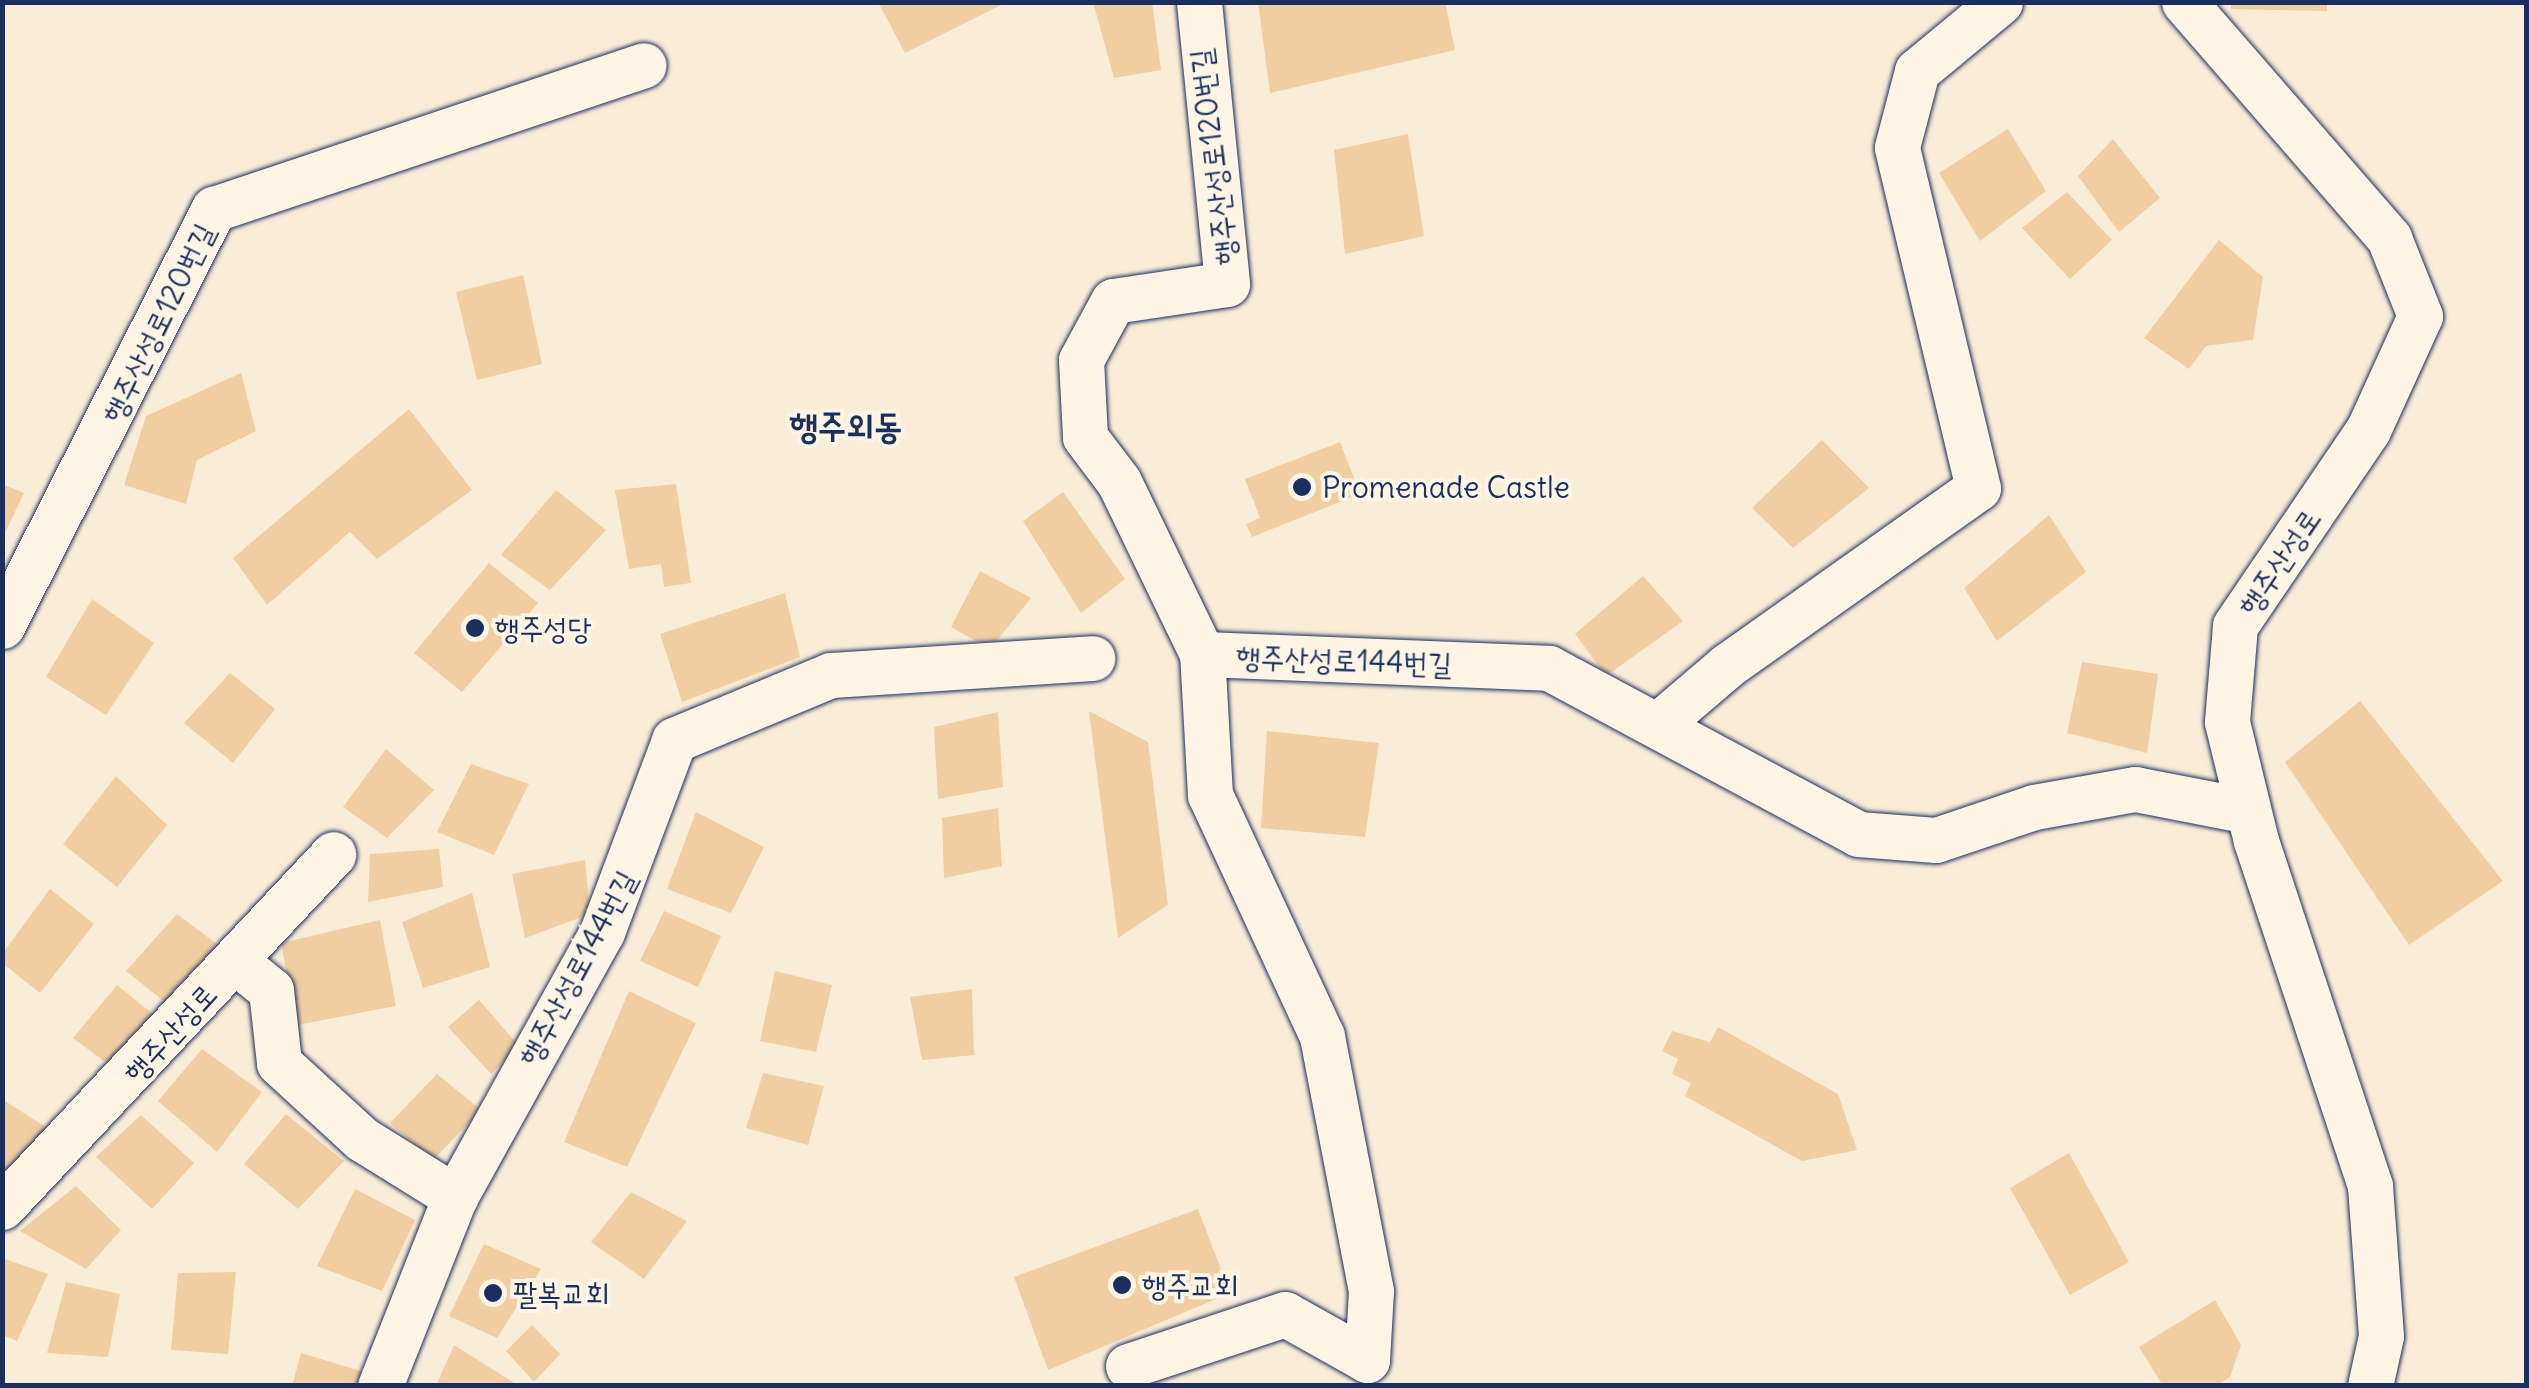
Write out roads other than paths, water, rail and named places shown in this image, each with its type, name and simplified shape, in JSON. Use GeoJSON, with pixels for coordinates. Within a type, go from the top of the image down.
{"type":"FeatureCollection","features":[{"type":"Feature","properties":{"kind":"street","name":"행주산성로120번길"},"geometry":{"type":"LineString","coordinates":[[1199,2],[1228,284],[1113,301],[1081,360],[1086,437],[1119,482],[1202,654]]}},
{"type":"Feature","properties":{"kind":"street"},"geometry":{"type":"LineString","coordinates":[[1660,724],[1728,665],[1978,488],[1897,147],[1917,71],[2000,2]]}},
{"type":"Feature","properties":{"kind":"street","name":"행주산성로"},"geometry":{"type":"LineString","coordinates":[[2184,2],[2389,238],[2420,316],[2368,430],[2236,626],[2227,722],[2248,811],[2370,1186],[2381,1336],[2370,1386]]}},
{"type":"Feature","properties":{"kind":"street","name":"행주산성로120번길"},"geometry":{"type":"LineString","coordinates":[[2,626],[214,209],[644,65]]}},
{"type":"Feature","properties":{"kind":"street","name":"행주산성로144번길"},"geometry":{"type":"LineString","coordinates":[[1128,1366],[1286,1314],[1367,1360],[1371,1291],[1322,1036],[1210,796],[1202,654],[1548,668],[1660,724],[1858,834],[1936,840],[2034,807],[2136,789],[2248,811]]}},
{"type":"Feature","properties":{"kind":"street","name":"행주산성로144번길"},"geometry":{"type":"LineString","coordinates":[[380,1386],[455,1198],[602,932],[674,740],[830,675],[1092,658]]}},
{"type":"Feature","properties":{"kind":"street","name":"행주산성로"},"geometry":{"type":"LineString","coordinates":[[2,1207],[333,854]]}},
{"type":"Feature","properties":{"kind":"street"},"geometry":{"type":"LineString","coordinates":[[235,961],[270,990],[279,1063],[362,1139],[455,1198]]}},
{"type":"Feature","properties":{"kind":"place","name":"Promenade Castle"},"geometry":{"type":"Point","coordinates":[1302,487]}},
{"type":"Feature","properties":{"kind":"place","name":"행주성당"},"geometry":{"type":"Point","coordinates":[475,628]}},
{"type":"Feature","properties":{"kind":"place","name":"행주교회"},"geometry":{"type":"Point","coordinates":[1122,1285]}},
{"type":"Feature","properties":{"kind":"place","name":"팔복교회"},"geometry":{"type":"Point","coordinates":[493,1293]}},
{"type":"Feature","properties":{"kind":"district","name":"행주외동"},"geometry":{"type":"Point","coordinates":[846,425]}}]}
